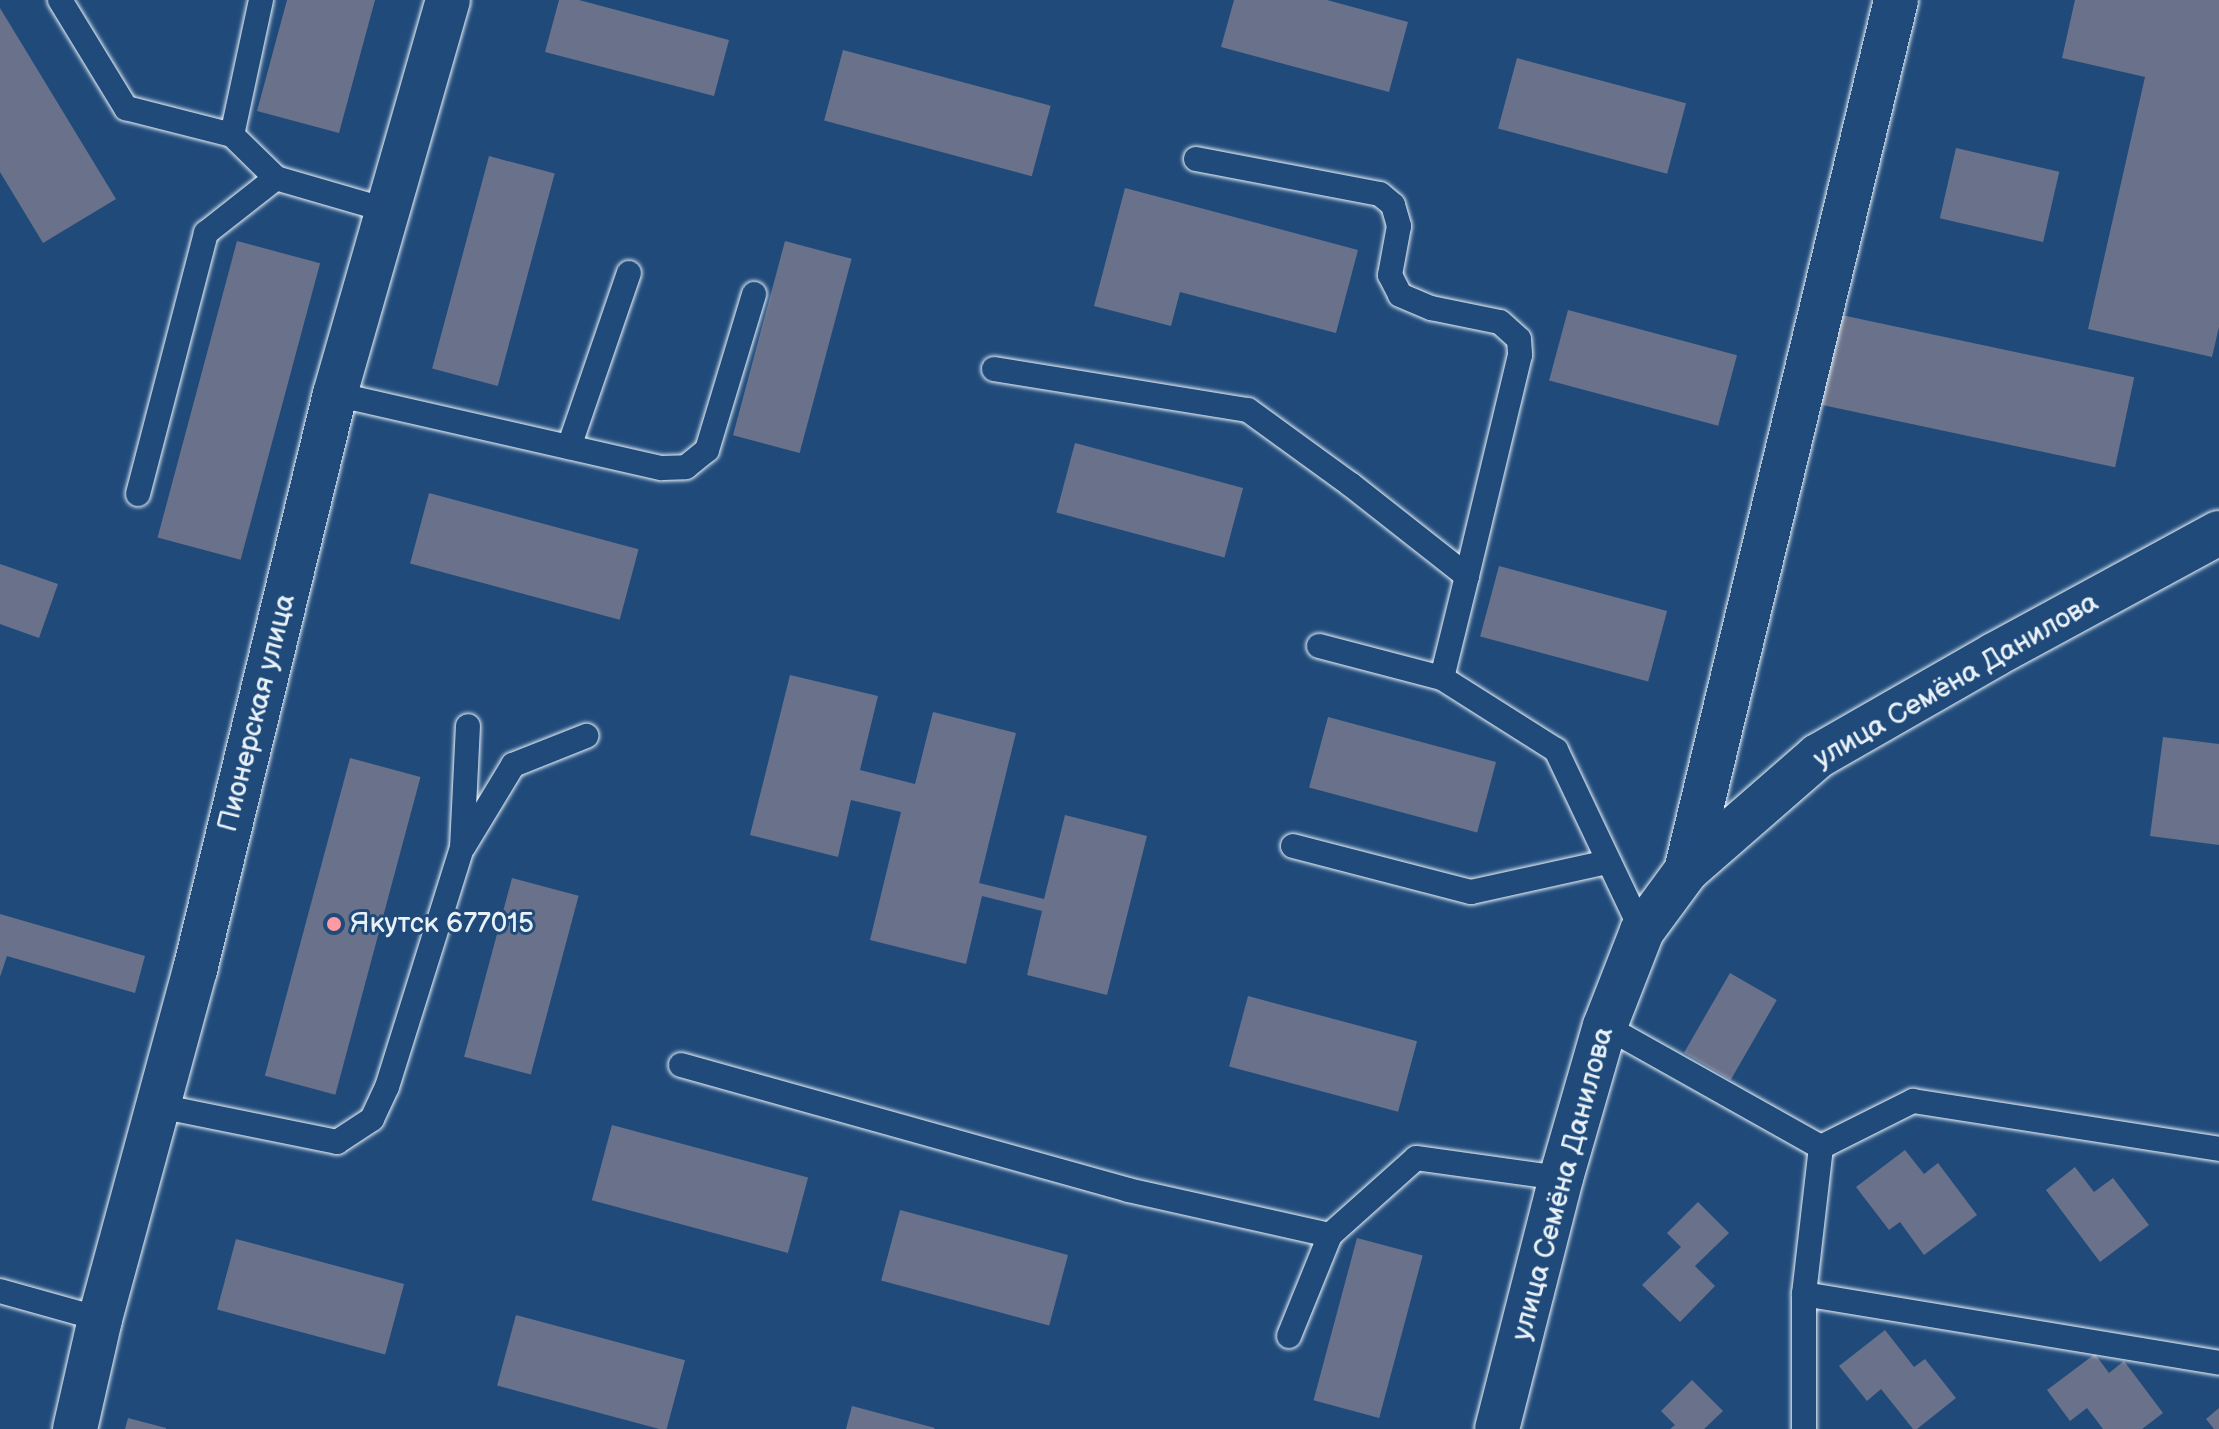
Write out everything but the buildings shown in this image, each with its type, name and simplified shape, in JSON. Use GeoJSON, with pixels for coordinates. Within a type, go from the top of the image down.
{"type":"FeatureCollection","features":[{"type":"Feature","properties":{"kind":"street","name":"Пионерская улица"},"geometry":{"type":"LineString","coordinates":[[75,1429],[100,1319],[159,1106],[335,394],[448,0]]}},
{"type":"Feature","properties":{"kind":"street"},"geometry":{"type":"LineString","coordinates":[[1686,871],[1896,0]]}},
{"type":"Feature","properties":{"kind":"street","name":"улица Семёна Данилова"},"geometry":{"type":"LineString","coordinates":[[1497,1429],[1561,1178],[1605,1026],[1642,931],[1686,871],[1818,756],[1994,655],[2219,533]]}},
{"type":"Feature","properties":{"kind":"lane"},"geometry":{"type":"LineString","coordinates":[[60,0],[126,108],[232,135],[276,178],[386,210]]}},
{"type":"Feature","properties":{"kind":"lane"},"geometry":{"type":"LineString","coordinates":[[232,135],[261,0]]}},
{"type":"Feature","properties":{"kind":"lane"},"geometry":{"type":"LineString","coordinates":[[1196,159],[1380,194],[1393,205],[1399,226],[1390,275],[1400,295],[1431,308],[1500,322],[1519,339],[1520,355],[1442,678]]}},
{"type":"Feature","properties":{"kind":"lane"},"geometry":{"type":"LineString","coordinates":[[138,494],[206,233],[276,178]]}},
{"type":"Feature","properties":{"kind":"lane"},"geometry":{"type":"LineString","coordinates":[[569,447],[629,273]]}},
{"type":"Feature","properties":{"kind":"lane"},"geometry":{"type":"LineString","coordinates":[[335,394],[662,468],[686,467],[707,450],[754,294]]}},
{"type":"Feature","properties":{"kind":"lane"},"geometry":{"type":"LineString","coordinates":[[994,369],[1248,410],[1350,484],[1467,576]]}},
{"type":"Feature","properties":{"kind":"lane"},"geometry":{"type":"LineString","coordinates":[[1319,646],[1442,678],[1556,750],[1642,931]]}},
{"type":"Feature","properties":{"kind":"lane"},"geometry":{"type":"LineString","coordinates":[[462,848],[468,726]]}},
{"type":"Feature","properties":{"kind":"lane"},"geometry":{"type":"LineString","coordinates":[[159,1106],[337,1142],[372,1119],[387,1087],[462,848],[513,765],[586,736]]}},
{"type":"Feature","properties":{"kind":"lane"},"geometry":{"type":"LineString","coordinates":[[1293,846],[1471,892],[1607,862]]}},
{"type":"Feature","properties":{"kind":"lane"},"geometry":{"type":"LineString","coordinates":[[1605,1026],[1821,1147]]}},
{"type":"Feature","properties":{"kind":"lane"},"geometry":{"type":"LineString","coordinates":[[681,1065],[1128,1190],[1330,1235]]}},
{"type":"Feature","properties":{"kind":"lane"},"geometry":{"type":"LineString","coordinates":[[1821,1147],[1913,1101],[2219,1149]]}},
{"type":"Feature","properties":{"kind":"lane"},"geometry":{"type":"LineString","coordinates":[[1804,1429],[1804,1294],[1821,1147]]}},
{"type":"Feature","properties":{"kind":"lane"},"geometry":{"type":"LineString","coordinates":[[1289,1336],[1330,1235],[1416,1158],[1561,1178]]}},
{"type":"Feature","properties":{"kind":"lane"},"geometry":{"type":"LineString","coordinates":[[0,1291],[100,1319]]}},
{"type":"Feature","properties":{"kind":"lane"},"geometry":{"type":"LineString","coordinates":[[1804,1294],[2219,1363]]}},
{"type":"Feature","properties":{"kind":"place","name":"Якутск 677015"},"geometry":{"type":"Point","coordinates":[334,924]}}]}
